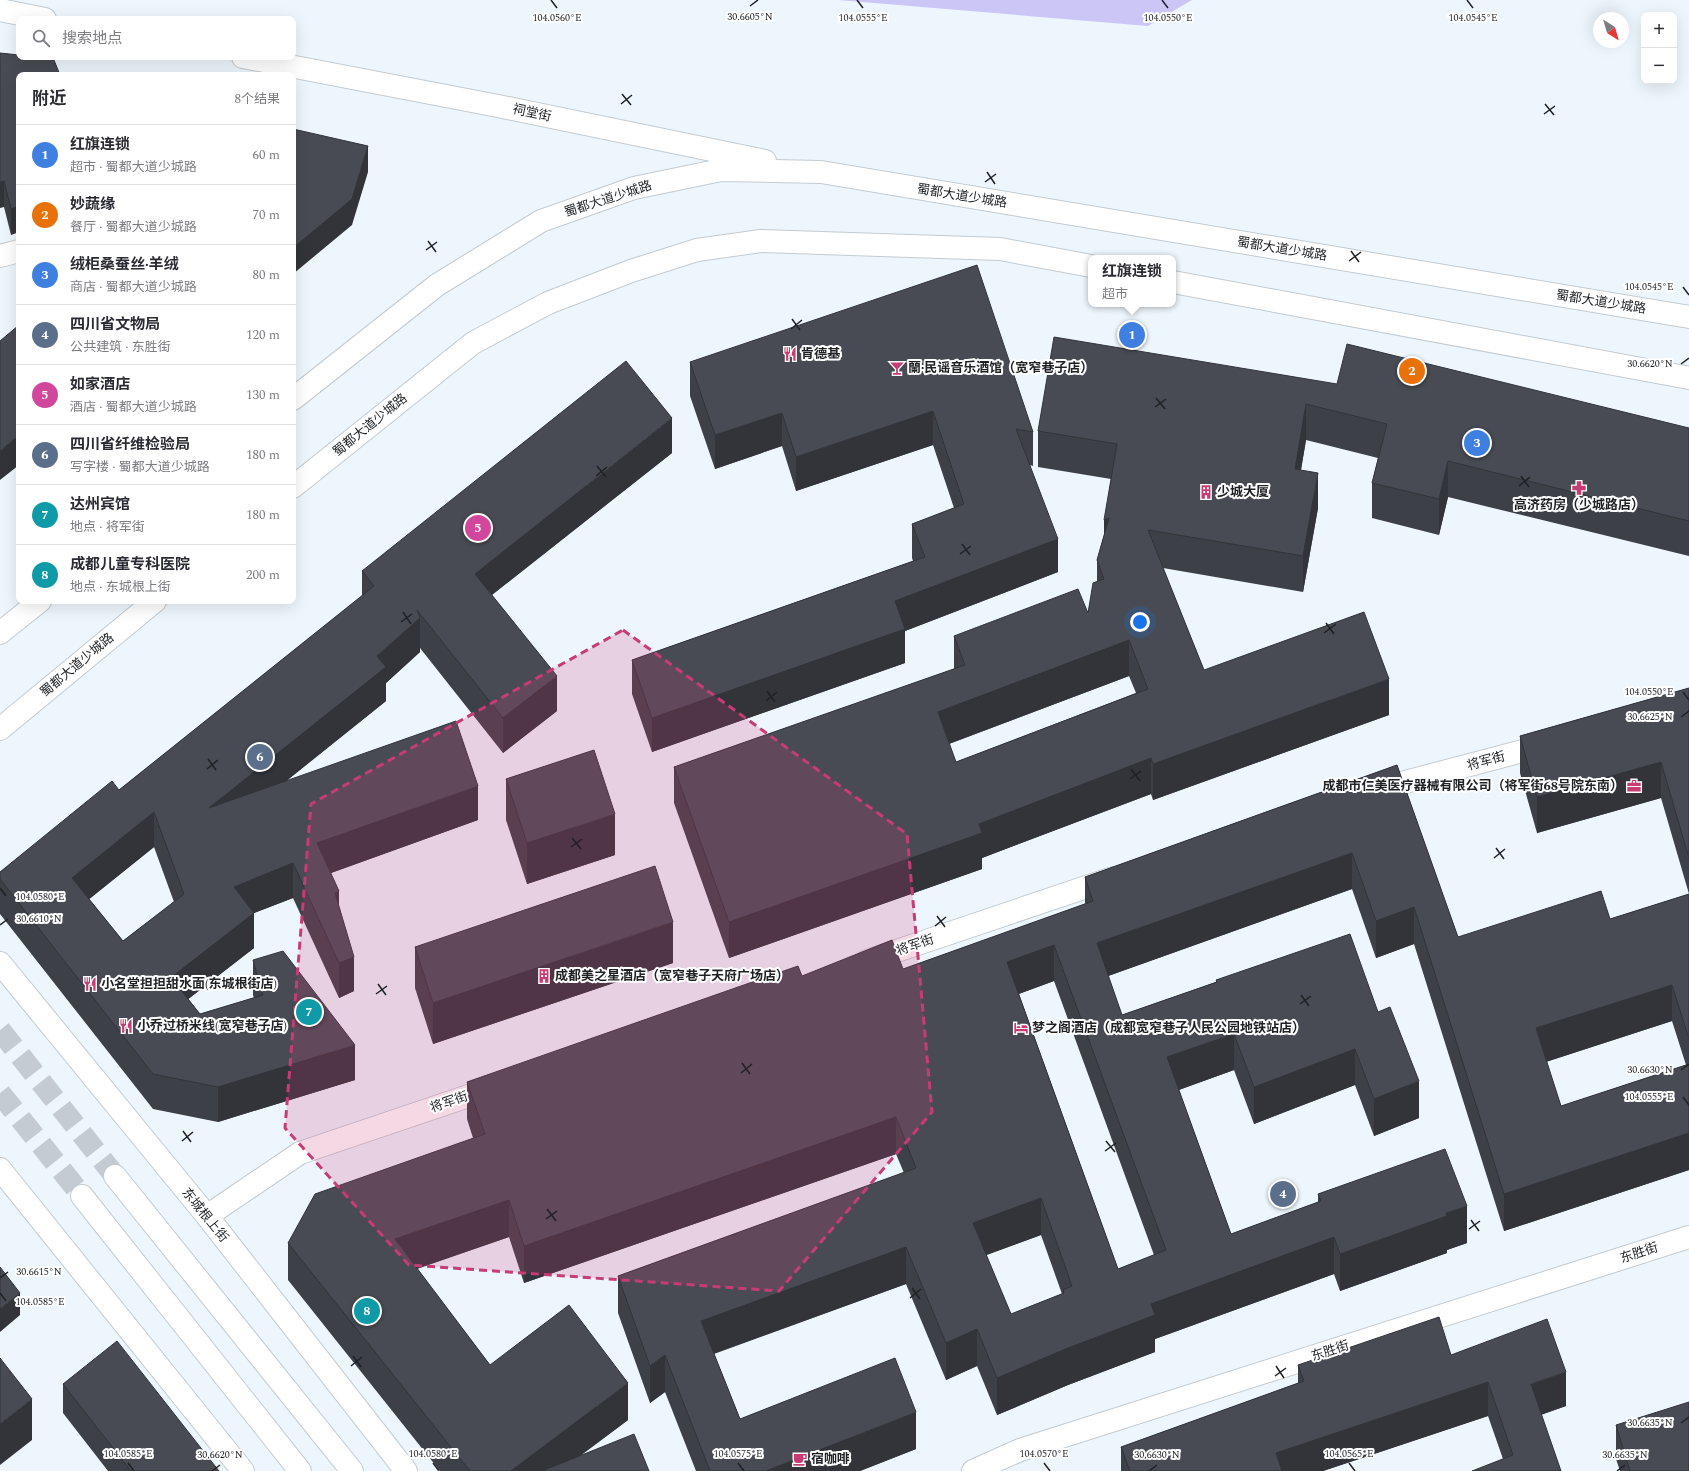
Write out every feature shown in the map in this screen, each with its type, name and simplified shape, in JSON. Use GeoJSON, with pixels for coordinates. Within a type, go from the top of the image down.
{"type":"FeatureCollection","features":[{"type":"Feature","properties":{"kind":"main road"},"geometry":{"type":"LineString","coordinates":[[0,10],[30,16]]}},
{"type":"Feature","properties":{"kind":"main road","name":"祠堂街"},"geometry":{"type":"LineString","coordinates":[[259,60],[498,106],[821,172]]}},
{"type":"Feature","properties":{"kind":"main road","name":"蜀都大道少城路"},"geometry":{"type":"LineString","coordinates":[[296,397],[437,285],[541,221],[634,188],[721,170],[821,172],[1689,317]]}},
{"type":"Feature","properties":{"kind":"main road","name":"蜀都大道少城路"},"geometry":{"type":"LineString","coordinates":[[296,485],[473,343],[548,303],[631,271],[697,250],[761,241],[1000,249],[1088,265]]}},
{"type":"Feature","properties":{"kind":"main road"},"geometry":{"type":"LineString","coordinates":[[0,256],[16,252]]}},
{"type":"Feature","properties":{"kind":"main road"},"geometry":{"type":"LineString","coordinates":[[1176,283],[1689,378]]}},
{"type":"Feature","properties":{"kind":"main road"},"geometry":{"type":"LineString","coordinates":[[0,632],[36,604]]}},
{"type":"Feature","properties":{"kind":"main road","name":"蜀都大道少城路"},"geometry":{"type":"LineString","coordinates":[[0,729],[151,604]]}},
{"type":"Feature","properties":{"kind":"main road","name":"将军街"},"geometry":{"type":"LineString","coordinates":[[1355,797],[1568,739]]}},
{"type":"Feature","properties":{"kind":"main road","name":"将军街"},"geometry":{"type":"LineString","coordinates":[[850,967],[1129,873]]}},
{"type":"Feature","properties":{"kind":"main road","name":"东城根上街"},"geometry":{"type":"LineString","coordinates":[[0,963],[207,1216],[406,1471]]}},
{"type":"Feature","properties":{"kind":"main road","name":"将军街"},"geometry":{"type":"LineString","coordinates":[[207,1216],[300,1153],[511,1082]]}},
{"type":"Feature","properties":{"kind":"main road"},"geometry":{"type":"LineString","coordinates":[[0,1169],[243,1471]]}},
{"type":"Feature","properties":{"kind":"main road"},"geometry":{"type":"LineString","coordinates":[[115,1176],[352,1471]]}},
{"type":"Feature","properties":{"kind":"main road"},"geometry":{"type":"LineString","coordinates":[[82,1196],[300,1471]]}},
{"type":"Feature","properties":{"kind":"main road","name":"东胜街"},"geometry":{"type":"LineString","coordinates":[[973,1471],[1020,1450],[1689,1237]]}},
{"type":"Feature","properties":{"kind":"highlighted area"},"geometry":{"type":"Polygon","coordinates":[[[623,630],[907,834],[932,1112],[779,1291],[409,1265],[285,1128],[311,804],[623,630]]]}},
{"type":"Feature","properties":{"kind":"shaded area"},"geometry":{"type":"Polygon","coordinates":[[[838,0],[1192,0],[1148,26],[838,0]]]}},
{"type":"Feature","properties":{"kind":"building"},"geometry":{"type":"Polygon","coordinates":[[[0,53],[16,55],[16,60],[54,60],[59,72],[16,72],[16,207],[11,209],[4,181],[0,182],[0,53]]]}},
{"type":"Feature","properties":{"kind":"building"},"geometry":{"type":"Polygon","coordinates":[[[296,130],[368,146],[352,199],[296,246],[296,130]]]}},
{"type":"Feature","properties":{"kind":"building"},"geometry":{"type":"Polygon","coordinates":[[[977,265],[1033,432],[1016,429],[1058,539],[895,601],[905,629],[652,718],[632,660],[925,557],[912,524],[964,504],[933,411],[796,457],[782,413],[715,435],[690,362],[977,265]]]}},
{"type":"Feature","properties":{"kind":"building"},"geometry":{"type":"Polygon","coordinates":[[[16,328],[16,438],[0,451],[0,341],[16,328]]]}},
{"type":"Feature","properties":{"kind":"building"},"geometry":{"type":"Polygon","coordinates":[[[1054,337],[1337,384],[1347,344],[1689,428],[1689,521],[1448,461],[1439,499],[1372,483],[1387,424],[1306,404],[1295,469],[1318,473],[1303,556],[1148,530],[1204,670],[1364,612],[1389,679],[1153,764],[1151,758],[979,824],[982,833],[729,922],[674,767],[965,665],[954,636],[1078,589],[1088,613],[1093,583],[1104,579],[1097,560],[1109,518],[1104,520],[1117,444],[1038,431],[1054,337]],[[1129,640],[938,712],[956,762],[1148,689],[1129,640]]]}},
{"type":"Feature","properties":{"kind":"building"},"geometry":{"type":"Polygon","coordinates":[[[626,361],[672,418],[475,574],[557,676],[503,718],[417,610],[420,618],[377,656],[386,667],[209,808],[456,721],[478,786],[317,843],[339,891],[335,893],[354,957],[339,963],[293,863],[234,887],[254,913],[155,990],[176,984],[200,1014],[263,995],[253,960],[283,951],[355,1045],[218,1087],[153,1074],[0,879],[0,872],[112,781],[119,790],[374,586],[362,571],[626,361]],[[154,812],[72,878],[123,941],[184,894],[154,812]]]}},
{"type":"Feature","properties":{"kind":"building"},"geometry":{"type":"Polygon","coordinates":[[[1689,688],[1689,858],[1661,762],[1537,797],[1520,736],[1689,688]]]}},
{"type":"Feature","properties":{"kind":"building"},"geometry":{"type":"Polygon","coordinates":[[[594,750],[615,814],[527,843],[506,779],[594,750]]]}},
{"type":"Feature","properties":{"kind":"building"},"geometry":{"type":"Polygon","coordinates":[[[1397,765],[1458,937],[1601,891],[1610,919],[1689,894],[1689,1039],[1672,985],[1536,1028],[1561,1106],[1689,1064],[1689,1133],[1504,1194],[1414,907],[1376,921],[1352,853],[1097,943],[1122,1015],[1217,982],[1216,980],[1350,934],[1378,1012],[1390,1007],[1419,1081],[1374,1099],[1355,1049],[1254,1087],[1234,1034],[1167,1057],[1231,1234],[1321,1201],[1318,1194],[1445,1149],[1467,1206],[1446,1213],[1447,1216],[1340,1254],[1334,1237],[1151,1304],[1155,1315],[1068,1348],[997,1378],[977,1329],[946,1343],[906,1247],[701,1321],[740,1419],[895,1358],[916,1412],[766,1471],[710,1471],[665,1355],[650,1366],[618,1276],[916,1168],[896,1117],[524,1246],[509,1200],[395,1239],[490,1365],[569,1305],[628,1383],[511,1471],[470,1471],[288,1243],[315,1194],[485,1134],[467,1082],[798,966],[802,976],[892,940],[903,969],[1093,901],[1085,877],[1397,765]],[[1054,945],[1007,962],[1118,1269],[1166,1250],[1054,945]],[[1041,1198],[973,1223],[1011,1314],[1064,1293],[1063,1290],[1072,1286],[1041,1198]]]}},
{"type":"Feature","properties":{"kind":"building"},"geometry":{"type":"Polygon","coordinates":[[[655,866],[673,922],[433,1003],[415,947],[655,866]]]}},
{"type":"Feature","properties":{"kind":"building"},"geometry":{"type":"Polygon","coordinates":[[[0,1267],[20,1293],[0,1309],[0,1267]]]}},
{"type":"Feature","properties":{"kind":"building"},"geometry":{"type":"Polygon","coordinates":[[[1439,1317],[1451,1355],[1547,1319],[1566,1372],[1531,1384],[1561,1471],[1472,1471],[1513,1455],[1488,1382],[1276,1453],[1282,1471],[1130,1471],[1121,1447],[1304,1381],[1298,1365],[1439,1317]]]}},
{"type":"Feature","properties":{"kind":"building"},"geometry":{"type":"Polygon","coordinates":[[[117,1341],[219,1471],[131,1471],[63,1384],[117,1341]]]}},
{"type":"Feature","properties":{"kind":"building"},"geometry":{"type":"Polygon","coordinates":[[[0,1358],[32,1399],[0,1424],[0,1358]]]}},
{"type":"Feature","properties":{"kind":"building"},"geometry":{"type":"Polygon","coordinates":[[[1689,1402],[1689,1471],[1630,1471],[1616,1425],[1689,1402]]]}},
{"type":"Feature","properties":{"kind":"building"},"geometry":{"type":"Polygon","coordinates":[[[634,1434],[649,1471],[542,1471],[634,1434]]]}},
{"type":"Feature","properties":{"kind":"tunnel"},"geometry":{"type":"LineString","coordinates":[[0,1030],[115,1176]]}},
{"type":"Feature","properties":{"kind":"tunnel"},"geometry":{"type":"LineString","coordinates":[[0,1093],[82,1196]]}},
{"type":"Feature","properties":{"kind":"place","name":"红旗连锁"},"geometry":{"type":"Point","coordinates":[1132,335]}},
{"type":"Feature","properties":{"kind":"place","name":"肯德基"},"geometry":{"type":"Point","coordinates":[790,354]}},
{"type":"Feature","properties":{"kind":"place","name":"蘭·民谣音乐酒馆（宽窄巷子店）"},"geometry":{"type":"Point","coordinates":[897,368]}},
{"type":"Feature","properties":{"kind":"place","name":"妙蔬缘"},"geometry":{"type":"Point","coordinates":[1412,371]}},
{"type":"Feature","properties":{"kind":"place","name":"绒柜桑蚕丝·羊绒"},"geometry":{"type":"Point","coordinates":[1477,443]}},
{"type":"Feature","properties":{"kind":"place","name":"高济药房（少城路店）"},"geometry":{"type":"Point","coordinates":[1579,488]}},
{"type":"Feature","properties":{"kind":"place","name":"少城大厦"},"geometry":{"type":"Point","coordinates":[1206,492]}},
{"type":"Feature","properties":{"kind":"place","name":"如家酒店"},"geometry":{"type":"Point","coordinates":[478,528]}},
{"type":"Feature","properties":{"kind":"place","name":"四川省纤维检验局"},"geometry":{"type":"Point","coordinates":[260,757]}},
{"type":"Feature","properties":{"kind":"place","name":"成都市仁美医疗器械有限公司（将军街68号院东南）"},"geometry":{"type":"Point","coordinates":[1634,786]}},
{"type":"Feature","properties":{"kind":"place","name":"成都美之星酒店（宽窄巷子天府广场店）"},"geometry":{"type":"Point","coordinates":[544,976]}},
{"type":"Feature","properties":{"kind":"place","name":"小名堂担担甜水面(东城根街店)"},"geometry":{"type":"Point","coordinates":[90,984]}},
{"type":"Feature","properties":{"kind":"place","name":"达州宾馆"},"geometry":{"type":"Point","coordinates":[309,1012]}},
{"type":"Feature","properties":{"kind":"place","name":"小乔过桥米线(宽窄巷子店)"},"geometry":{"type":"Point","coordinates":[126,1026]}},
{"type":"Feature","properties":{"kind":"place","name":"梦之阁酒店（成都宽窄巷子人民公园地铁站店）"},"geometry":{"type":"Point","coordinates":[1021,1028]}},
{"type":"Feature","properties":{"kind":"place","name":"四川省文物局"},"geometry":{"type":"Point","coordinates":[1283,1194]}},
{"type":"Feature","properties":{"kind":"place","name":"成都儿童专科医院"},"geometry":{"type":"Point","coordinates":[367,1311]}},
{"type":"Feature","properties":{"kind":"place","name":"宿咖啡"},"geometry":{"type":"Point","coordinates":[800,1459]}}]}
